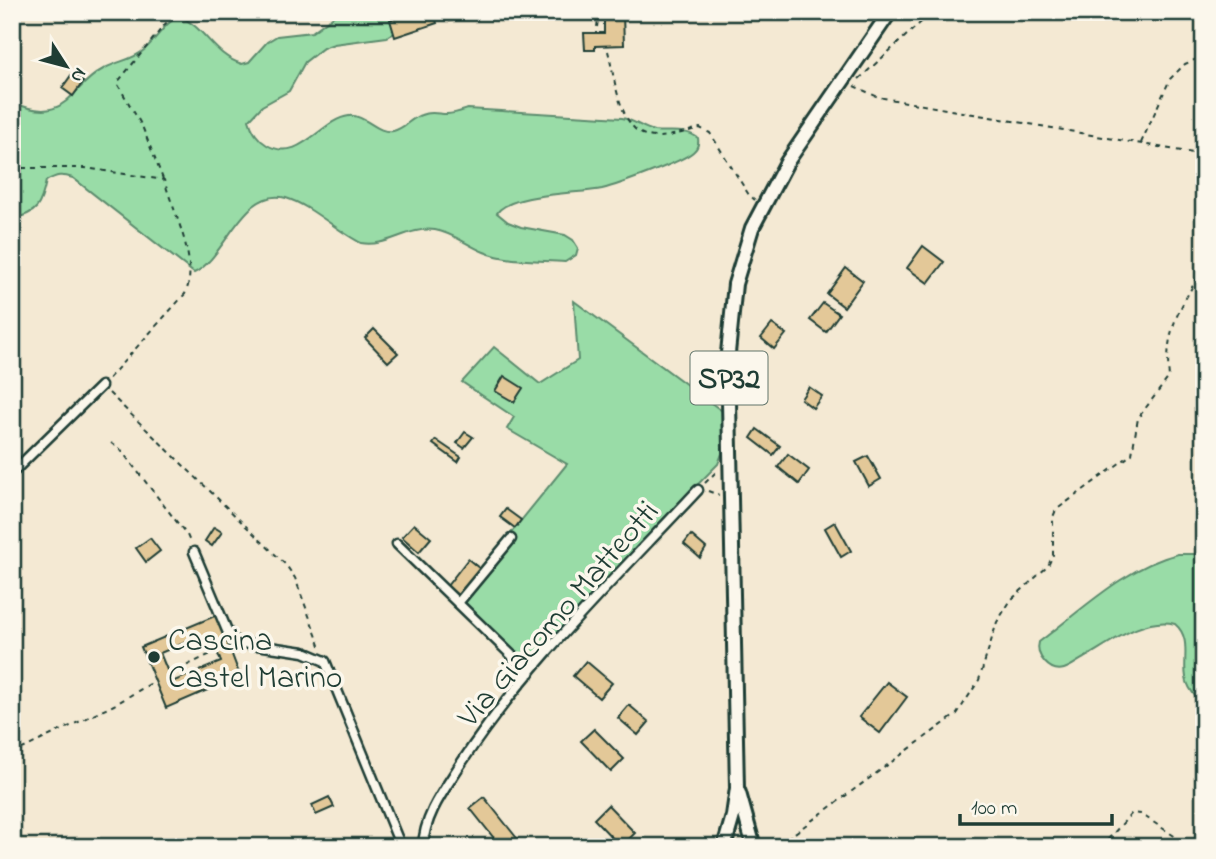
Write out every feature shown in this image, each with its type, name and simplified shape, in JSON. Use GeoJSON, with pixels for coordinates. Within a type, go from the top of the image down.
{"type":"FeatureCollection","features":[{"type":"Feature","properties":{"kind":"main road","name":"SP32"},"geometry":{"type":"LineString","coordinates":[[723,847],[733,816],[737,788],[728,353],[735,284],[752,229],[787,162],[890,12]]}},
{"type":"Feature","properties":{"kind":"main road","name":"SP32"},"geometry":{"type":"LineString","coordinates":[[737,788],[754,847]]}},
{"type":"Feature","properties":{"kind":"street"},"geometry":{"type":"LineString","coordinates":[[12,473],[101,386]]}},
{"type":"Feature","properties":{"kind":"street","name":"Via Giacomo Matteotti"},"geometry":{"type":"LineString","coordinates":[[423,847],[424,834],[445,787],[487,726],[530,673],[698,490]]}},
{"type":"Feature","properties":{"kind":"street"},"geometry":{"type":"LineString","coordinates":[[458,603],[511,539]]}},
{"type":"Feature","properties":{"kind":"street"},"geometry":{"type":"LineString","coordinates":[[397,544],[530,673]]}},
{"type":"Feature","properties":{"kind":"street"},"geometry":{"type":"LineString","coordinates":[[194,552],[228,634],[236,642],[304,652],[325,661],[401,847]]}},
{"type":"Feature","properties":{"kind":"path"},"geometry":{"type":"LineString","coordinates":[[175,12],[117,83],[142,126],[164,180],[182,232],[191,283],[185,294],[101,386],[286,565],[295,578],[307,607],[325,661]]}},
{"type":"Feature","properties":{"kind":"path"},"geometry":{"type":"LineString","coordinates":[[597,27],[599,12]]}},
{"type":"Feature","properties":{"kind":"path"},"geometry":{"type":"LineString","coordinates":[[932,12],[853,85],[878,97],[1204,155]]}},
{"type":"Feature","properties":{"kind":"path"},"geometry":{"type":"LineString","coordinates":[[608,51],[629,125],[644,135],[663,136],[700,128],[710,134],[749,195],[763,208]]}},
{"type":"Feature","properties":{"kind":"path"},"geometry":{"type":"LineString","coordinates":[[1140,144],[1170,79],[1185,64],[1204,56]]}},
{"type":"Feature","properties":{"kind":"path"},"geometry":{"type":"LineString","coordinates":[[12,168],[85,168],[164,180]]}},
{"type":"Feature","properties":{"kind":"path"},"geometry":{"type":"LineString","coordinates":[[781,847],[788,838],[957,714],[979,680],[997,622],[1012,600],[1048,566],[1054,555],[1053,517],[1056,510],[1132,454],[1138,418],[1169,377],[1167,354],[1171,328],[1204,266]]}},
{"type":"Feature","properties":{"kind":"path"},"geometry":{"type":"LineString","coordinates":[[111,443],[120,449],[187,535],[194,552]]}},
{"type":"Feature","properties":{"kind":"path","name":"Via Giacomo Matteotti"},"geometry":{"type":"LineString","coordinates":[[698,490],[730,461]]}},
{"type":"Feature","properties":{"kind":"path","name":"Via Giacomo Matteotti"},"geometry":{"type":"LineString","coordinates":[[698,490],[709,491],[731,502]]}},
{"type":"Feature","properties":{"kind":"path"},"geometry":{"type":"LineString","coordinates":[[169,674],[217,651]]}},
{"type":"Feature","properties":{"kind":"path"},"geometry":{"type":"LineString","coordinates":[[12,754],[114,705],[155,681]]}},
{"type":"Feature","properties":{"kind":"path"},"geometry":{"type":"LineString","coordinates":[[1101,847],[1127,817],[1135,813],[1141,814],[1191,847]]}},
{"type":"Feature","properties":{"kind":"green space"},"geometry":{"type":"Polygon","coordinates":[[[339,12],[415,12],[399,31],[387,37],[334,44],[323,48],[305,62],[289,91],[262,106],[249,120],[255,134],[267,145],[290,149],[310,139],[329,124],[349,116],[360,118],[382,130],[393,131],[424,114],[450,114],[468,109],[622,118],[654,131],[688,133],[698,138],[698,146],[687,156],[621,183],[602,189],[530,198],[504,206],[497,213],[508,222],[521,227],[565,235],[573,240],[578,248],[576,255],[565,262],[493,255],[435,230],[416,231],[380,243],[361,243],[295,201],[271,197],[246,213],[215,254],[194,273],[73,178],[62,176],[46,181],[36,208],[12,219],[12,102],[45,110],[56,107],[105,68],[140,53],[179,16],[196,27],[216,48],[242,64],[249,62],[267,42],[277,36],[312,32],[339,12]]]}},
{"type":"Feature","properties":{"kind":"green space"},"geometry":{"type":"Polygon","coordinates":[[[574,301],[726,414],[726,443],[718,464],[640,543],[534,660],[524,660],[459,597],[567,464],[507,429],[514,417],[462,382],[494,347],[540,384],[578,360],[574,301]]]}},
{"type":"Feature","properties":{"kind":"green space"},"geometry":{"type":"Polygon","coordinates":[[[1178,554],[1204,554],[1204,705],[1187,682],[1184,637],[1175,624],[1151,624],[1139,628],[1064,669],[1049,666],[1041,658],[1039,642],[1088,604],[1140,569],[1178,554]]]}},
{"type":"Feature","properties":{"kind":"building"},"geometry":{"type":"Polygon","coordinates":[[[413,12],[434,12],[437,23],[395,37],[390,20],[413,12]]]}},
{"type":"Feature","properties":{"kind":"building"},"geometry":{"type":"Polygon","coordinates":[[[447,12],[479,12],[450,21],[447,12]]]}},
{"type":"Feature","properties":{"kind":"building"},"geometry":{"type":"Polygon","coordinates":[[[623,14],[624,45],[595,46],[595,50],[585,50],[584,33],[604,33],[604,15],[623,14]]]}},
{"type":"Feature","properties":{"kind":"building"},"geometry":{"type":"Polygon","coordinates":[[[72,74],[83,82],[73,96],[62,88],[72,74]]]}},
{"type":"Feature","properties":{"kind":"building"},"geometry":{"type":"Polygon","coordinates":[[[923,246],[944,262],[928,283],[907,268],[923,246]]]}},
{"type":"Feature","properties":{"kind":"building"},"geometry":{"type":"Polygon","coordinates":[[[846,268],[863,281],[844,307],[827,294],[846,268]]]}},
{"type":"Feature","properties":{"kind":"building"},"geometry":{"type":"Polygon","coordinates":[[[823,303],[839,314],[826,332],[810,320],[823,303]]]}},
{"type":"Feature","properties":{"kind":"building"},"geometry":{"type":"Polygon","coordinates":[[[772,324],[786,334],[774,349],[761,338],[772,324]]]}},
{"type":"Feature","properties":{"kind":"building"},"geometry":{"type":"Polygon","coordinates":[[[374,329],[398,353],[388,362],[365,338],[374,329]]]}},
{"type":"Feature","properties":{"kind":"building"},"geometry":{"type":"Polygon","coordinates":[[[504,376],[523,388],[514,402],[495,391],[504,376]]]}},
{"type":"Feature","properties":{"kind":"building"},"geometry":{"type":"Polygon","coordinates":[[[809,387],[822,396],[813,408],[801,399],[809,387]]]}},
{"type":"Feature","properties":{"kind":"building"},"geometry":{"type":"Polygon","coordinates":[[[757,429],[780,446],[773,455],[751,438],[757,429]]]}},
{"type":"Feature","properties":{"kind":"building"},"geometry":{"type":"Polygon","coordinates":[[[465,432],[473,437],[464,448],[457,443],[465,432]]]}},
{"type":"Feature","properties":{"kind":"building"},"geometry":{"type":"Polygon","coordinates":[[[436,440],[461,457],[458,462],[433,444],[436,440]]]}},
{"type":"Feature","properties":{"kind":"building"},"geometry":{"type":"Polygon","coordinates":[[[788,454],[809,470],[799,484],[778,467],[788,454]]]}},
{"type":"Feature","properties":{"kind":"building"},"geometry":{"type":"Polygon","coordinates":[[[868,456],[881,479],[869,486],[856,462],[868,456]]]}},
{"type":"Feature","properties":{"kind":"building"},"geometry":{"type":"Polygon","coordinates":[[[506,509],[521,520],[515,528],[500,517],[506,509]]]}},
{"type":"Feature","properties":{"kind":"building"},"geometry":{"type":"Polygon","coordinates":[[[835,522],[851,551],[841,557],[825,528],[835,522]]]}},
{"type":"Feature","properties":{"kind":"building"},"geometry":{"type":"Polygon","coordinates":[[[414,524],[431,538],[419,552],[402,537],[414,524]]]}},
{"type":"Feature","properties":{"kind":"building"},"geometry":{"type":"Polygon","coordinates":[[[214,527],[222,532],[212,546],[205,541],[214,527]]]}},
{"type":"Feature","properties":{"kind":"building"},"geometry":{"type":"Polygon","coordinates":[[[691,535],[706,548],[700,558],[684,544],[691,535]]]}},
{"type":"Feature","properties":{"kind":"building"},"geometry":{"type":"Polygon","coordinates":[[[150,538],[160,551],[146,562],[136,548],[150,538]]]}},
{"type":"Feature","properties":{"kind":"building"},"geometry":{"type":"Polygon","coordinates":[[[468,559],[480,569],[459,596],[447,586],[468,559]]]}},
{"type":"Feature","properties":{"kind":"building","name":"Cascina Castel Marino"},"geometry":{"type":"Polygon","coordinates":[[[217,615],[240,676],[166,708],[141,647],[217,615]],[[194,639],[160,653],[172,682],[221,662],[213,641],[198,648],[194,639]]]}},
{"type":"Feature","properties":{"kind":"building"},"geometry":{"type":"Polygon","coordinates":[[[586,661],[612,683],[599,698],[573,676],[586,661]]]}},
{"type":"Feature","properties":{"kind":"building"},"geometry":{"type":"Polygon","coordinates":[[[887,682],[907,697],[880,733],[859,717],[887,682]]]}},
{"type":"Feature","properties":{"kind":"building"},"geometry":{"type":"Polygon","coordinates":[[[629,705],[649,722],[638,735],[618,718],[629,705]]]}},
{"type":"Feature","properties":{"kind":"building"},"geometry":{"type":"Polygon","coordinates":[[[594,729],[624,759],[611,772],[581,741],[594,729]]]}},
{"type":"Feature","properties":{"kind":"building"},"geometry":{"type":"Polygon","coordinates":[[[329,797],[334,807],[316,815],[312,805],[329,797]]]}},
{"type":"Feature","properties":{"kind":"building"},"geometry":{"type":"Polygon","coordinates":[[[484,797],[520,842],[514,847],[501,847],[470,808],[484,797]]]}},
{"type":"Feature","properties":{"kind":"building"},"geometry":{"type":"Polygon","coordinates":[[[608,805],[635,833],[621,847],[594,819],[608,805]]]}},
{"type":"Feature","properties":{"kind":"place","name":"Cascina Castel Marino"},"geometry":{"type":"Point","coordinates":[154,657]}}]}
